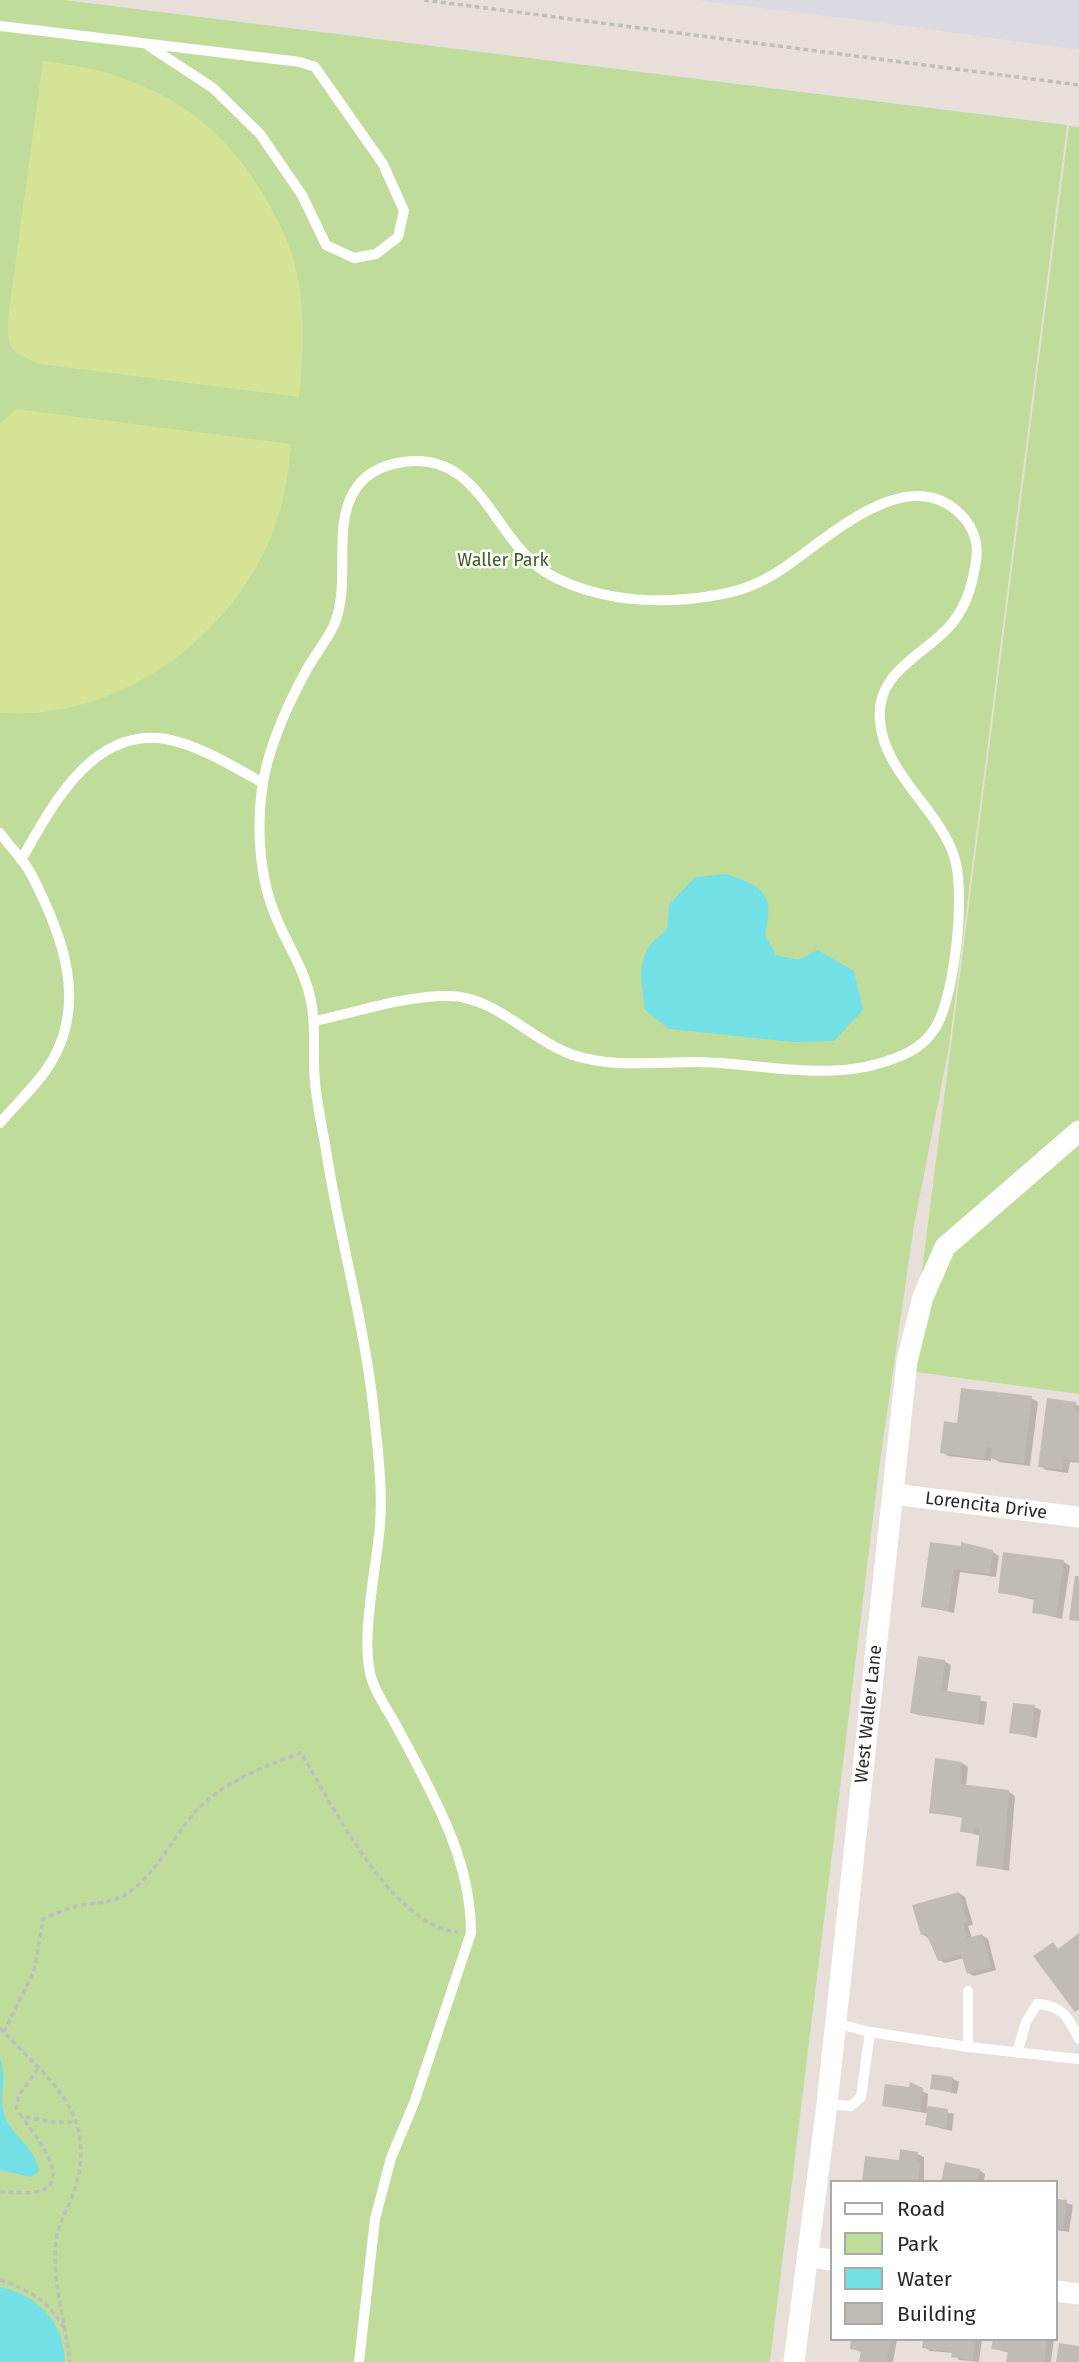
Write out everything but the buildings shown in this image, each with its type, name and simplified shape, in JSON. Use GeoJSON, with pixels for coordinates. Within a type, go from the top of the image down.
{"type":"FeatureCollection","features":[{"type":"Feature","properties":{"kind":"street","name":"West Waller Lane"},"geometry":{"type":"LineString","coordinates":[[794,2362],[810,2256],[906,1361],[923,1297],[944,1247],[1079,1131]]}},
{"type":"Feature","properties":{"kind":"street","name":"Lorencita Drive"},"geometry":{"type":"LineString","coordinates":[[893,1494],[1079,1517]]}},
{"type":"Feature","properties":{"kind":"street"},"geometry":{"type":"LineString","coordinates":[[810,2256],[830,2260]]}},
{"type":"Feature","properties":{"kind":"street"},"geometry":{"type":"LineString","coordinates":[[1058,2291],[1079,2294]]}},
{"type":"Feature","properties":{"kind":"lane"},"geometry":{"type":"LineString","coordinates":[[0,26],[149,46],[300,62],[315,67],[383,164],[404,211],[398,237],[376,254],[354,258],[326,245],[302,195],[260,134],[213,88],[149,46]]}},
{"type":"Feature","properties":{"kind":"lane"},"geometry":{"type":"LineString","coordinates":[[315,1021],[380,1006],[460,995],[497,1013],[551,1046],[580,1057],[605,1062],[711,1063],[796,1072],[883,1063],[909,1054],[925,1041],[937,1026],[947,997],[959,916],[958,864],[947,839],[888,749],[880,730],[880,705],[886,687],[898,668],[941,635],[967,599],[979,546],[969,523],[947,504],[924,496],[893,499],[843,525],[784,568],[747,589],[694,599],[657,601],[611,596],[564,582],[531,562],[473,484],[451,469],[426,461],[403,461],[377,469],[361,480],[350,498],[343,520],[344,568],[336,620],[285,708],[263,783],[260,819],[272,910],[298,960],[315,1021],[314,1077],[333,1193],[356,1298],[376,1441],[381,1514],[369,1635],[372,1680],[450,1829],[465,1872],[471,1905],[471,1933],[414,2103],[391,2158],[375,2219],[359,2362]]}},
{"type":"Feature","properties":{"kind":"lane"},"geometry":{"type":"LineString","coordinates":[[21,860],[68,785],[96,756],[117,744],[139,737],[167,740],[263,783]]}},
{"type":"Feature","properties":{"kind":"lane"},"geometry":{"type":"LineString","coordinates":[[0,833],[29,870],[62,941],[70,978],[69,1010],[61,1042],[46,1069],[0,1123]]}},
{"type":"Feature","properties":{"kind":"lane"},"geometry":{"type":"LineString","coordinates":[[968,1991],[968,2047]]}},
{"type":"Feature","properties":{"kind":"lane"},"geometry":{"type":"LineString","coordinates":[[1017,2053],[1026,2022],[1037,2004],[1053,2005],[1068,2017],[1079,2039]]}},
{"type":"Feature","properties":{"kind":"lane"},"geometry":{"type":"LineString","coordinates":[[835,2023],[870,2032],[968,2047],[1079,2059]]}},
{"type":"Feature","properties":{"kind":"lane"},"geometry":{"type":"LineString","coordinates":[[827,2104],[851,2106],[861,2097],[870,2032]]}},
{"type":"Feature","properties":{"kind":"path"},"geometry":{"type":"LineString","coordinates":[[424,0],[1079,85]]}},
{"type":"Feature","properties":{"kind":"path"},"geometry":{"type":"LineString","coordinates":[[71,2362],[56,2241],[76,2184],[80,2150],[78,2122],[65,2096],[2,2030],[34,1971],[43,1920],[77,1906],[114,1901],[131,1891],[161,1858],[192,1815],[216,1795],[267,1765],[301,1753],[361,1852],[400,1901],[447,1931],[471,1933]]}},
{"type":"Feature","properties":{"kind":"path"},"geometry":{"type":"LineString","coordinates":[[0,2192],[42,2190],[51,2183],[54,2172],[45,2148],[16,2107],[19,2095],[38,2069]]}},
{"type":"Feature","properties":{"kind":"path"},"geometry":{"type":"LineString","coordinates":[[22,2116],[52,2122],[78,2122]]}},
{"type":"Feature","properties":{"kind":"path"},"geometry":{"type":"LineString","coordinates":[[0,2280],[27,2289],[38,2296],[57,2314],[68,2334]]}},
{"type":"Feature","properties":{"kind":"shaded area"},"geometry":{"type":"Polygon","coordinates":[[[695,0],[1079,0],[1079,50],[883,23],[695,0]]]}},
{"type":"Feature","properties":{"kind":"green space","name":"Waller Park"},"geometry":{"type":"Polygon","coordinates":[[[0,0],[64,0],[1067,125],[949,1047],[914,1225],[879,1469],[770,2362],[0,2362],[0,0]]]}},
{"type":"Feature","properties":{"kind":"green space"},"geometry":{"type":"Polygon","coordinates":[[[43,61],[114,75],[146,87],[176,103],[228,146],[250,174],[288,242],[299,282],[303,331],[299,397],[40,364],[12,349],[8,337],[8,318],[43,61]]]}},
{"type":"Feature","properties":{"kind":"green space"},"geometry":{"type":"Polygon","coordinates":[[[1069,126],[1079,127],[1079,1394],[909,1371],[1069,126]]]}},
{"type":"Feature","properties":{"kind":"green space"},"geometry":{"type":"Polygon","coordinates":[[[17,409],[291,444],[283,497],[266,548],[246,584],[220,617],[191,646],[157,671],[121,690],[82,704],[42,712],[0,713],[0,423],[17,409]]]}},
{"type":"Feature","properties":{"kind":"water"},"geometry":{"type":"Polygon","coordinates":[[[726,874],[750,883],[764,894],[768,910],[765,935],[776,955],[798,960],[818,950],[854,971],[863,1010],[834,1041],[794,1042],[669,1029],[645,1010],[642,986],[644,956],[656,938],[667,930],[669,905],[695,877],[726,874]]]}},
{"type":"Feature","properties":{"kind":"water"},"geometry":{"type":"Polygon","coordinates":[[[0,2059],[3,2073],[3,2109],[10,2126],[37,2162],[39,2171],[31,2177],[0,2170],[0,2059]]]}},
{"type":"Feature","properties":{"kind":"water"},"geometry":{"type":"Polygon","coordinates":[[[0,2287],[26,2296],[46,2312],[60,2335],[65,2362],[0,2362],[0,2287]]]}}]}
